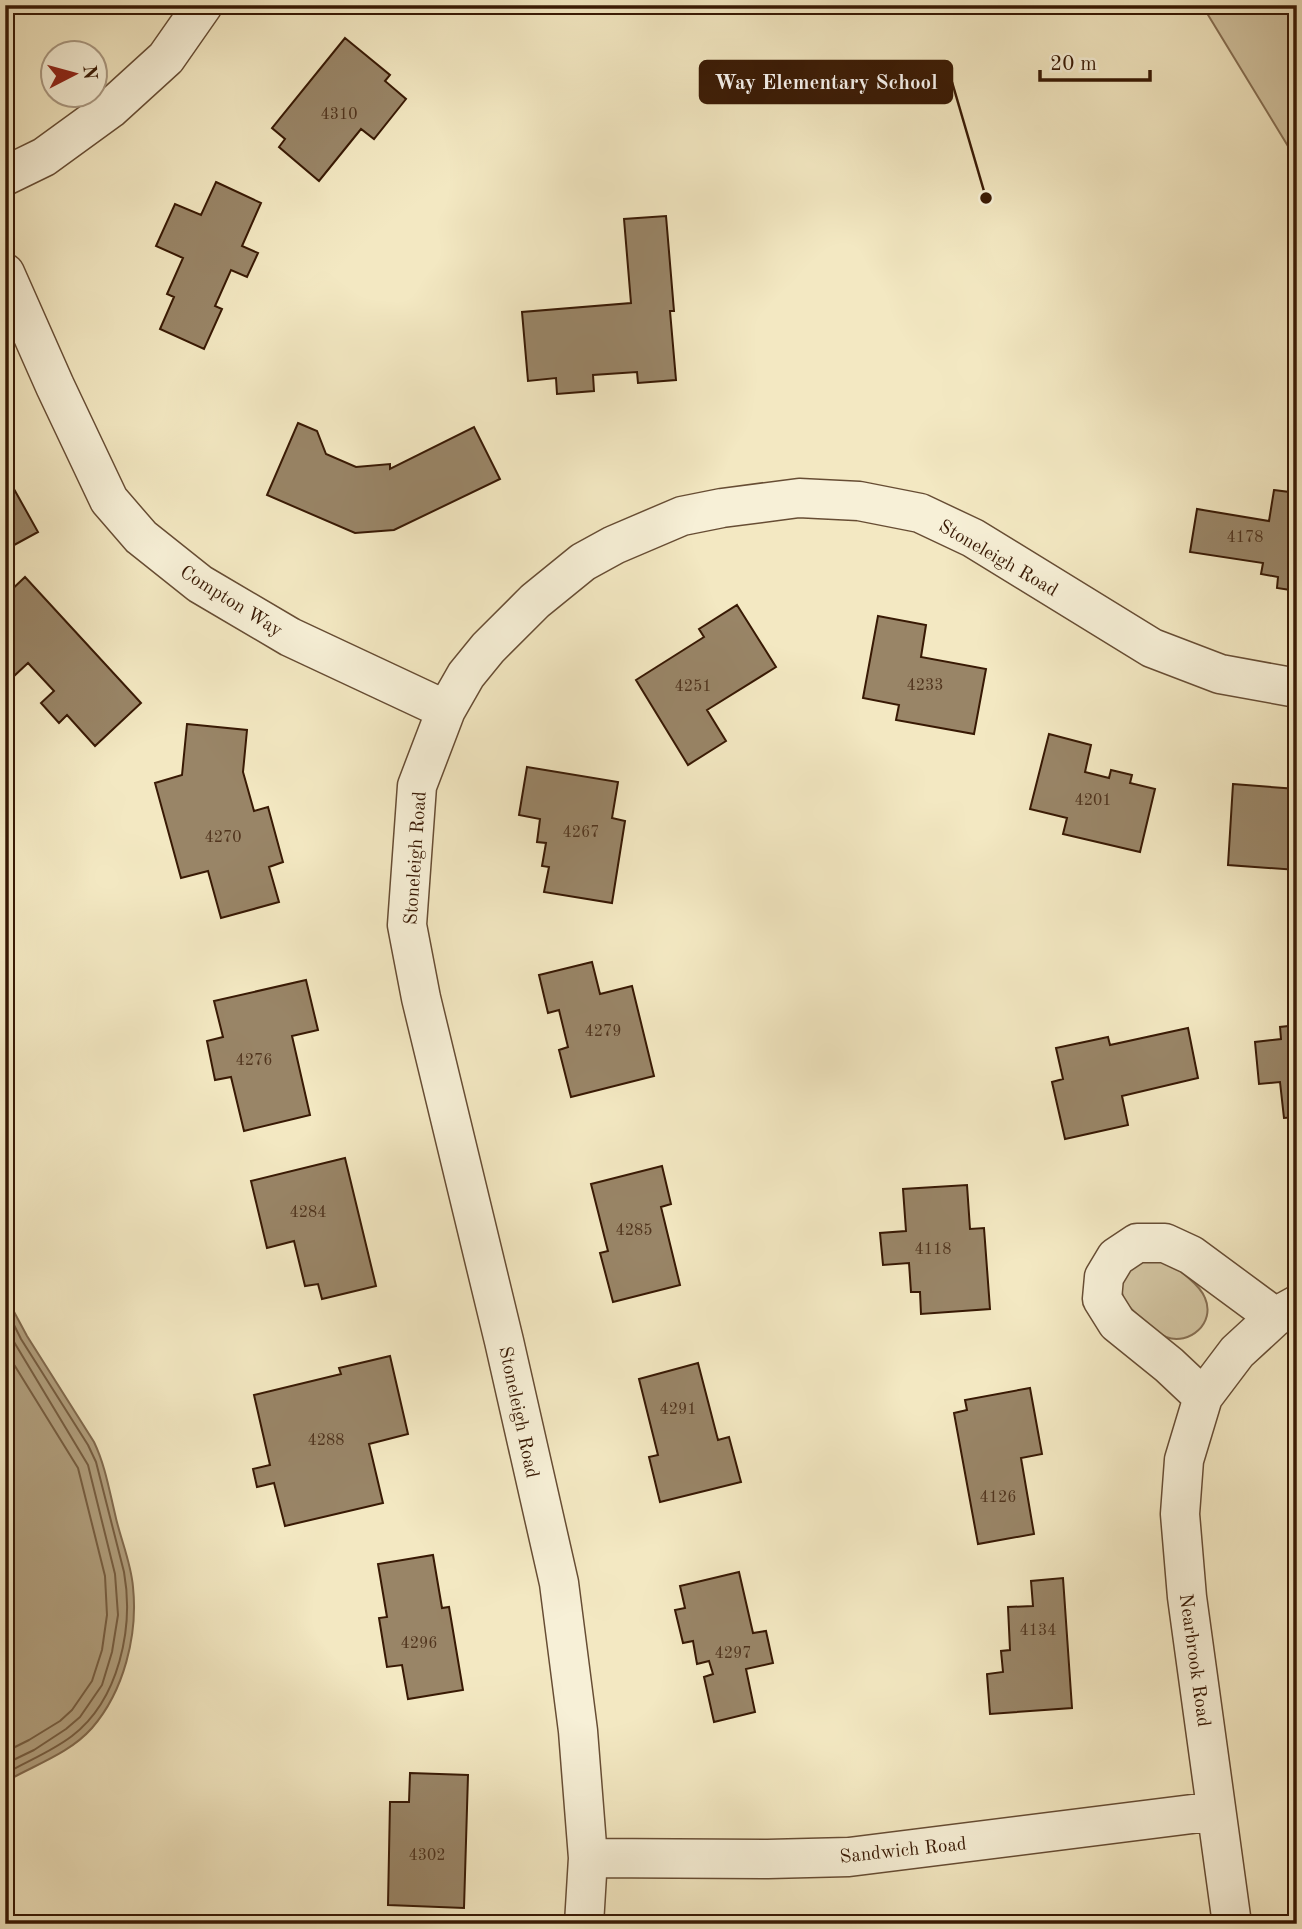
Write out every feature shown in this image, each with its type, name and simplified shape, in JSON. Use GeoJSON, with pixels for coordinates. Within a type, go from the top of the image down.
{"type":"FeatureCollection","features":[{"type":"Feature","properties":{"kind":"street"},"geometry":{"type":"LineString","coordinates":[[5,176],[44,157],[110,109],[166,58],[203,5]]}},
{"type":"Feature","properties":{"kind":"street","name":"Compton Way"},"geometry":{"type":"LineString","coordinates":[[5,272],[109,500],[141,537],[200,584],[290,637],[446,710]]}},
{"type":"Feature","properties":{"kind":"street","name":"Stoneleigh Road"},"geometry":{"type":"LineString","coordinates":[[584,1924],[588,1858],[578,1731],[559,1583],[498,1315],[421,998],[407,925],[417,786],[446,710],[466,675],[488,648],[535,601],[583,562],[614,544],[682,516],[799,498],[859,500],[920,513],[972,538],[1152,648],[1220,674],[1297,688]]}},
{"type":"Feature","properties":{"kind":"street","name":"Nearbrook Road"},"geometry":{"type":"LineString","coordinates":[[1203,1397],[1117,1323],[1102,1299],[1104,1277],[1116,1256],[1136,1244],[1165,1243],[1191,1255],[1286,1311],[1237,1352],[1203,1397],[1184,1460],[1180,1514],[1186,1597],[1232,1924]]}},
{"type":"Feature","properties":{"kind":"street","name":"Sandwich Road"},"geometry":{"type":"LineString","coordinates":[[588,1858],[849,1857],[1216,1811]]}},
{"type":"Feature","properties":{"kind":"shaded area"},"geometry":{"type":"Polygon","coordinates":[[[1202,5],[1297,5],[1297,161],[1202,5]]]}},
{"type":"Feature","properties":{"kind":"shaded area"},"geometry":{"type":"Polygon","coordinates":[[[1144,1259],[1160,1260],[1170,1265],[1188,1277],[1202,1293],[1207,1316],[1204,1324],[1191,1335],[1175,1339],[1166,1337],[1125,1302],[1121,1285],[1124,1270],[1144,1259]]]}},
{"type":"Feature","properties":{"kind":"water"},"geometry":{"type":"Polygon","coordinates":[[[5,1295],[98,1451],[130,1568],[134,1605],[131,1643],[126,1662],[113,1697],[103,1713],[92,1728],[73,1745],[5,1782],[5,1295]]]}},
{"type":"Feature","properties":{"kind":"building"},"geometry":{"type":"Polygon","coordinates":[[[345,38],[390,75],[385,81],[406,99],[374,139],[361,129],[319,181],[279,147],[285,139],[272,128],[345,38]]]}},
{"type":"Feature","properties":{"kind":"building"},"geometry":{"type":"Polygon","coordinates":[[[216,182],[261,203],[242,246],[258,253],[247,277],[231,270],[215,306],[222,309],[204,349],[160,329],[174,297],[167,294],[183,258],[156,246],[175,204],[201,215],[216,182]]]}},
{"type":"Feature","properties":{"kind":"building"},"geometry":{"type":"Polygon","coordinates":[[[666,216],[674,311],[670,311],[676,380],[638,383],[637,372],[593,375],[594,391],[557,394],[556,378],[528,381],[522,312],[631,303],[624,219],[666,216]]]}},
{"type":"Feature","properties":{"kind":"building"},"geometry":{"type":"Polygon","coordinates":[[[298,423],[317,431],[326,454],[356,467],[390,464],[390,469],[474,427],[500,479],[394,530],[355,533],[267,495],[298,423]]]}},
{"type":"Feature","properties":{"kind":"building"},"geometry":{"type":"Polygon","coordinates":[[[5,473],[38,532],[5,550],[5,473]]]}},
{"type":"Feature","properties":{"kind":"building"},"geometry":{"type":"Polygon","coordinates":[[[1274,490],[1297,493],[1297,591],[1277,588],[1278,577],[1261,574],[1263,563],[1190,552],[1197,509],[1269,521],[1274,490]]]}},
{"type":"Feature","properties":{"kind":"building"},"geometry":{"type":"Polygon","coordinates":[[[25,577],[141,703],[95,746],[67,715],[59,723],[41,703],[54,691],[28,663],[13,677],[5,668],[5,596],[25,577]]]}},
{"type":"Feature","properties":{"kind":"building"},"geometry":{"type":"Polygon","coordinates":[[[737,605],[776,667],[707,710],[726,741],[688,765],[636,680],[704,637],[699,629],[737,605]]]}},
{"type":"Feature","properties":{"kind":"building"},"geometry":{"type":"Polygon","coordinates":[[[878,616],[926,625],[921,657],[986,669],[974,734],[896,720],[899,705],[863,698],[878,616]]]}},
{"type":"Feature","properties":{"kind":"building"},"geometry":{"type":"Polygon","coordinates":[[[187,724],[247,730],[243,772],[254,811],[268,807],[283,862],[269,867],[279,902],[221,918],[208,871],[181,878],[155,783],[182,775],[187,724]]]}},
{"type":"Feature","properties":{"kind":"building"},"geometry":{"type":"Polygon","coordinates":[[[1049,734],[1091,745],[1085,772],[1109,778],[1111,770],[1132,775],[1130,783],[1155,789],[1140,852],[1063,834],[1067,818],[1030,809],[1049,734]]]}},
{"type":"Feature","properties":{"kind":"building"},"geometry":{"type":"Polygon","coordinates":[[[527,767],[618,782],[612,818],[625,821],[612,903],[544,892],[549,867],[542,866],[546,843],[537,842],[540,819],[519,815],[527,767]]]}},
{"type":"Feature","properties":{"kind":"building"},"geometry":{"type":"Polygon","coordinates":[[[1233,784],[1297,789],[1297,870],[1228,865],[1233,784]]]}},
{"type":"Feature","properties":{"kind":"building"},"geometry":{"type":"Polygon","coordinates":[[[592,962],[600,994],[632,986],[654,1076],[571,1097],[559,1050],[568,1047],[559,1010],[548,1013],[539,975],[592,962]]]}},
{"type":"Feature","properties":{"kind":"building"},"geometry":{"type":"Polygon","coordinates":[[[306,980],[318,1030],[292,1036],[310,1115],[244,1131],[231,1077],[215,1080],[207,1041],[223,1037],[214,1001],[306,980]]]}},
{"type":"Feature","properties":{"kind":"building"},"geometry":{"type":"Polygon","coordinates":[[[1297,1025],[1297,1117],[1284,1118],[1280,1082],[1259,1084],[1255,1042],[1281,1039],[1280,1027],[1297,1025]]]}},
{"type":"Feature","properties":{"kind":"building"},"geometry":{"type":"Polygon","coordinates":[[[1188,1028],[1198,1078],[1122,1096],[1128,1125],[1065,1139],[1052,1082],[1063,1079],[1056,1048],[1108,1037],[1110,1045],[1188,1028]]]}},
{"type":"Feature","properties":{"kind":"building"},"geometry":{"type":"Polygon","coordinates":[[[345,1158],[376,1286],[322,1299],[318,1284],[305,1286],[294,1241],[267,1248],[251,1181],[345,1158]]]}},
{"type":"Feature","properties":{"kind":"building"},"geometry":{"type":"Polygon","coordinates":[[[662,1166],[671,1204],[661,1207],[680,1285],[613,1302],[600,1253],[608,1251],[591,1184],[662,1166]]]}},
{"type":"Feature","properties":{"kind":"building"},"geometry":{"type":"Polygon","coordinates":[[[967,1185],[970,1229],[984,1228],[990,1309],[921,1314],[920,1292],[911,1292],[909,1263],[883,1265],[880,1233],[906,1231],[903,1189],[967,1185]]]}},
{"type":"Feature","properties":{"kind":"building"},"geometry":{"type":"Polygon","coordinates":[[[390,1356],[408,1434],[369,1444],[383,1503],[285,1526],[274,1483],[257,1487],[253,1469],[270,1465],[254,1395],[341,1374],[339,1368],[390,1356]]]}},
{"type":"Feature","properties":{"kind":"building"},"geometry":{"type":"Polygon","coordinates":[[[698,1363],[718,1440],[729,1437],[741,1482],[660,1502],[649,1457],[658,1455],[639,1379],[698,1363]]]}},
{"type":"Feature","properties":{"kind":"building"},"geometry":{"type":"Polygon","coordinates":[[[1030,1388],[1042,1454],[1021,1458],[1034,1534],[978,1544],[954,1413],[967,1410],[965,1400],[1030,1388]]]}},
{"type":"Feature","properties":{"kind":"building"},"geometry":{"type":"Polygon","coordinates":[[[433,1555],[442,1608],[449,1607],[463,1690],[408,1699],[402,1665],[387,1667],[379,1618],[387,1617],[378,1564],[433,1555]]]}},
{"type":"Feature","properties":{"kind":"building"},"geometry":{"type":"Polygon","coordinates":[[[739,1572],[753,1633],[766,1631],[773,1663],[746,1669],[755,1712],[714,1722],[704,1677],[713,1674],[709,1661],[697,1664],[693,1641],[683,1643],[675,1610],[685,1608],[680,1586],[739,1572]]]}},
{"type":"Feature","properties":{"kind":"building"},"geometry":{"type":"Polygon","coordinates":[[[1063,1578],[1072,1708],[990,1714],[987,1674],[1003,1672],[1001,1651],[1010,1650],[1008,1607],[1033,1606],[1031,1581],[1063,1578]]]}},
{"type":"Feature","properties":{"kind":"building"},"geometry":{"type":"Polygon","coordinates":[[[410,1773],[468,1775],[464,1908],[388,1905],[390,1802],[409,1802],[410,1773]]]}},
{"type":"Feature","properties":{"kind":"place","name":"Way Elementary School"},"geometry":{"type":"Point","coordinates":[986,198]}}]}
